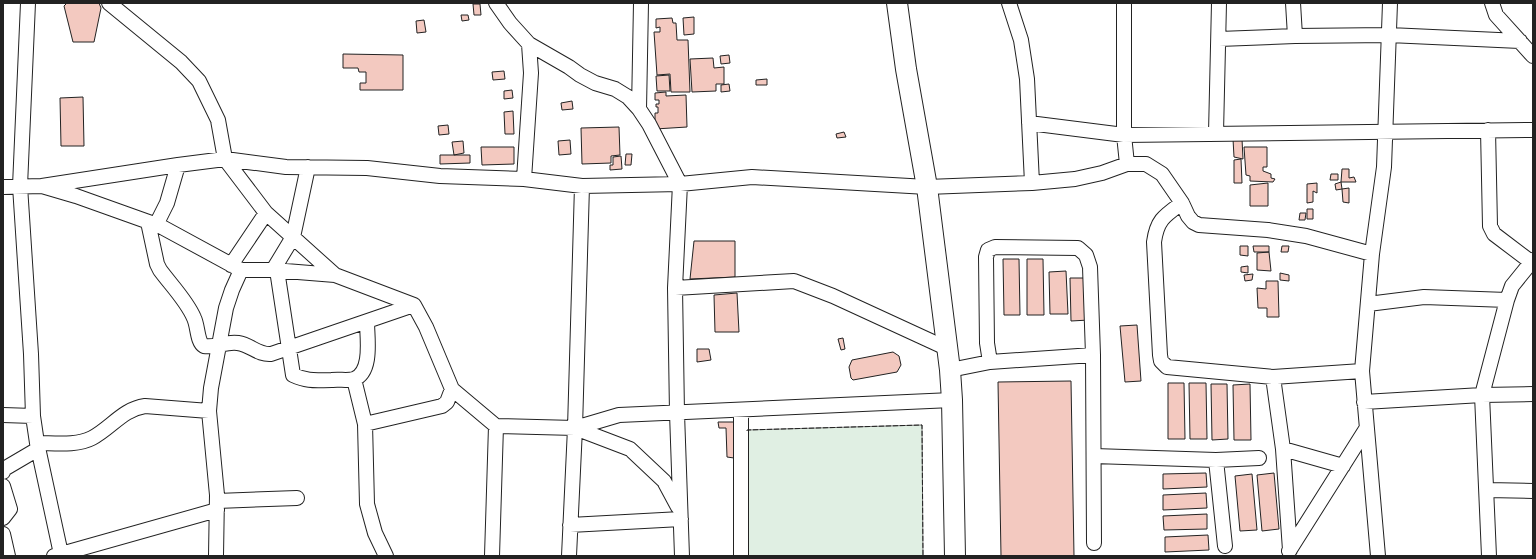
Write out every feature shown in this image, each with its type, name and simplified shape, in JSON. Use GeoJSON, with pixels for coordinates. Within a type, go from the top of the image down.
{"type":"FeatureCollection","features":[{"type":"Feature","properties":{"kind":"highway"},"geometry":{"type":"LineString","coordinates":[[897,3],[906,69],[927,187],[946,348],[950,370],[955,556]]}},
{"type":"Feature","properties":{"kind":"street"},"geometry":{"type":"LineString","coordinates":[[28,3],[20,186],[31,354],[33,416],[39,450],[66,554],[217,506],[297,498]]}},
{"type":"Feature","properties":{"kind":"street"},"geometry":{"type":"LineString","coordinates":[[109,3],[181,62],[199,81],[218,120],[225,159],[266,213],[335,275]]}},
{"type":"Feature","properties":{"kind":"street"},"geometry":{"type":"LineString","coordinates":[[496,3],[510,23],[529,44],[590,80],[615,89],[628,97],[650,124],[680,184],[675,288],[677,413],[682,556]]}},
{"type":"Feature","properties":{"kind":"street"},"geometry":{"type":"LineString","coordinates":[[639,109],[641,3]]}},
{"type":"Feature","properties":{"kind":"street"},"geometry":{"type":"LineString","coordinates":[[1009,3],[1022,40],[1027,79],[1032,183]]}},
{"type":"Feature","properties":{"kind":"street"},"geometry":{"type":"LineString","coordinates":[[1124,3],[1124,135],[1127,164]]}},
{"type":"Feature","properties":{"kind":"street"},"geometry":{"type":"LineString","coordinates":[[1216,133],[1219,3]]}},
{"type":"Feature","properties":{"kind":"street"},"geometry":{"type":"LineString","coordinates":[[1293,3],[1295,36]]}},
{"type":"Feature","properties":{"kind":"street"},"geometry":{"type":"LineString","coordinates":[[1378,556],[1362,371],[1372,254],[1384,166],[1390,3]]}},
{"type":"Feature","properties":{"kind":"street"},"geometry":{"type":"LineString","coordinates":[[1492,3],[1496,15],[1533,56]]}},
{"type":"Feature","properties":{"kind":"street"},"geometry":{"type":"LineString","coordinates":[[1219,39],[1295,36],[1390,35],[1520,41]]}},
{"type":"Feature","properties":{"kind":"street"},"geometry":{"type":"LineString","coordinates":[[524,179],[531,73],[529,44]]}},
{"type":"Feature","properties":{"kind":"street"},"geometry":{"type":"LineString","coordinates":[[1028,123],[1124,135],[1533,130]]}},
{"type":"Feature","properties":{"kind":"street"},"geometry":{"type":"LineString","coordinates":[[1488,130],[1490,226],[1494,234],[1532,261],[1512,286],[1482,395],[1489,556]]}},
{"type":"Feature","properties":{"kind":"street"},"geometry":{"type":"LineString","coordinates":[[3,187],[42,186],[225,159],[286,167],[367,168],[440,176],[524,179],[582,186],[680,184],[752,177],[927,187],[1032,183],[1075,179],[1102,173],[1127,164],[1146,164],[1162,174],[1182,203],[1188,216],[1193,222],[1199,225],[1268,230],[1306,236],[1372,254]]}},
{"type":"Feature","properties":{"kind":"street"},"geometry":{"type":"LineString","coordinates":[[178,165],[167,203],[152,223],[157,264],[160,270],[184,300],[192,314],[201,344],[207,347],[238,343],[250,346],[254,350],[265,354],[288,349],[414,305]]}},
{"type":"Feature","properties":{"kind":"street"},"geometry":{"type":"LineString","coordinates":[[308,167],[293,237],[275,270],[293,376],[305,380],[354,379],[361,374],[366,368],[367,322]]}},
{"type":"Feature","properties":{"kind":"street"},"geometry":{"type":"LineString","coordinates":[[42,186],[76,196],[152,223],[236,268],[335,275],[414,305],[426,327],[452,389],[496,426],[575,428],[619,415],[952,400]]}},
{"type":"Feature","properties":{"kind":"street"},"geometry":{"type":"LineString","coordinates":[[568,556],[575,428],[582,186]]}},
{"type":"Feature","properties":{"kind":"street"},"geometry":{"type":"LineString","coordinates":[[1182,203],[1167,214],[1156,228],[1154,242],[1161,361],[1167,367],[1273,376],[1362,371]]}},
{"type":"Feature","properties":{"kind":"street"},"geometry":{"type":"LineString","coordinates":[[216,556],[217,506],[209,411],[210,388],[226,308],[236,268],[266,213]]}},
{"type":"Feature","properties":{"kind":"street"},"geometry":{"type":"LineString","coordinates":[[990,362],[987,343],[986,257],[988,250],[995,247],[1078,248],[1086,255],[1090,268],[1093,355],[1094,543]]}},
{"type":"Feature","properties":{"kind":"street"},"geometry":{"type":"LineString","coordinates":[[675,288],[794,281],[833,296],[946,348]]}},
{"type":"Feature","properties":{"kind":"street"},"geometry":{"type":"LineString","coordinates":[[1368,304],[1424,297],[1507,300]]}},
{"type":"Feature","properties":{"kind":"street"},"geometry":{"type":"LineString","coordinates":[[950,370],[990,362],[1093,355]]}},
{"type":"Feature","properties":{"kind":"street"},"geometry":{"type":"LineString","coordinates":[[1273,376],[1283,449],[1288,553]]}},
{"type":"Feature","properties":{"kind":"street"},"geometry":{"type":"LineString","coordinates":[[354,379],[365,424],[368,504],[375,534],[386,556]]}},
{"type":"Feature","properties":{"kind":"street"},"geometry":{"type":"LineString","coordinates":[[365,424],[442,406],[447,402],[452,389]]}},
{"type":"Feature","properties":{"kind":"street"},"geometry":{"type":"LineString","coordinates":[[1364,402],[1482,395],[1533,394]]}},
{"type":"Feature","properties":{"kind":"street"},"geometry":{"type":"LineString","coordinates":[[3,472],[4,469],[39,450],[63,443],[91,439],[105,431],[122,416],[136,408],[145,406],[209,411]]}},
{"type":"Feature","properties":{"kind":"street"},"geometry":{"type":"LineString","coordinates":[[741,410],[741,556]]}},
{"type":"Feature","properties":{"kind":"street"},"geometry":{"type":"LineString","coordinates":[[3,416],[33,416]]}},
{"type":"Feature","properties":{"kind":"street"},"geometry":{"type":"LineString","coordinates":[[492,556],[496,426]]}},
{"type":"Feature","properties":{"kind":"street"},"geometry":{"type":"LineString","coordinates":[[575,428],[630,449],[664,481],[681,515]]}},
{"type":"Feature","properties":{"kind":"street"},"geometry":{"type":"LineString","coordinates":[[1288,553],[1366,429]]}},
{"type":"Feature","properties":{"kind":"street"},"geometry":{"type":"LineString","coordinates":[[1283,449],[1343,466]]}},
{"type":"Feature","properties":{"kind":"street"},"geometry":{"type":"LineString","coordinates":[[1094,456],[1216,460],[1259,458]]}},
{"type":"Feature","properties":{"kind":"street"},"geometry":{"type":"LineString","coordinates":[[1216,460],[1225,546]]}},
{"type":"Feature","properties":{"kind":"street"},"geometry":{"type":"LineString","coordinates":[[3,486],[10,509],[3,518]]}},
{"type":"Feature","properties":{"kind":"street"},"geometry":{"type":"LineString","coordinates":[[1487,490],[1533,491]]}},
{"type":"Feature","properties":{"kind":"street"},"geometry":{"type":"LineString","coordinates":[[570,525],[681,515]]}},
{"type":"Feature","properties":{"kind":"street"},"geometry":{"type":"LineString","coordinates":[[3,534],[8,556]]}},
{"type":"Feature","properties":{"kind":"green space"},"geometry":{"type":"Polygon","coordinates":[[[922,425],[923,556],[748,556],[747,430],[922,425]]]}},
{"type":"Feature","properties":{"kind":"building"},"geometry":{"type":"Polygon","coordinates":[[[67,3],[99,3],[101,8],[94,42],[73,42],[64,6],[67,3]]]}},
{"type":"Feature","properties":{"kind":"building"},"geometry":{"type":"Polygon","coordinates":[[[473,4],[480,4],[481,15],[474,15],[473,4]]]}},
{"type":"Feature","properties":{"kind":"building"},"geometry":{"type":"Polygon","coordinates":[[[461,15],[468,15],[469,20],[462,21],[461,15]]]}},
{"type":"Feature","properties":{"kind":"building"},"geometry":{"type":"Polygon","coordinates":[[[694,17],[694,34],[684,35],[683,18],[694,17]]]}},
{"type":"Feature","properties":{"kind":"building"},"geometry":{"type":"Polygon","coordinates":[[[672,18],[673,23],[676,23],[677,40],[688,40],[690,92],[671,92],[670,74],[657,75],[654,32],[660,32],[660,27],[656,28],[656,19],[672,18]]]}},
{"type":"Feature","properties":{"kind":"building"},"geometry":{"type":"Polygon","coordinates":[[[424,20],[426,32],[417,33],[416,21],[424,20]]]}},
{"type":"Feature","properties":{"kind":"building"},"geometry":{"type":"Polygon","coordinates":[[[343,54],[403,55],[403,90],[360,90],[360,83],[366,83],[366,72],[359,72],[358,68],[343,68],[343,54]]]}},
{"type":"Feature","properties":{"kind":"building"},"geometry":{"type":"Polygon","coordinates":[[[729,55],[730,63],[721,64],[720,56],[729,55]]]}},
{"type":"Feature","properties":{"kind":"building"},"geometry":{"type":"Polygon","coordinates":[[[713,58],[714,68],[724,67],[724,84],[716,84],[716,91],[692,92],[690,59],[713,58]]]}},
{"type":"Feature","properties":{"kind":"building"},"geometry":{"type":"Polygon","coordinates":[[[504,71],[505,79],[493,80],[492,72],[504,71]]]}},
{"type":"Feature","properties":{"kind":"building"},"geometry":{"type":"Polygon","coordinates":[[[669,75],[670,91],[657,91],[656,76],[669,75]]]}},
{"type":"Feature","properties":{"kind":"building"},"geometry":{"type":"Polygon","coordinates":[[[767,79],[767,85],[756,85],[756,80],[767,79]]]}},
{"type":"Feature","properties":{"kind":"building"},"geometry":{"type":"Polygon","coordinates":[[[729,84],[730,91],[721,92],[721,85],[729,84]]]}},
{"type":"Feature","properties":{"kind":"building"},"geometry":{"type":"Polygon","coordinates":[[[512,90],[513,98],[504,99],[504,91],[512,90]]]}},
{"type":"Feature","properties":{"kind":"building"},"geometry":{"type":"Polygon","coordinates":[[[666,92],[666,96],[686,95],[687,127],[655,129],[655,113],[658,113],[658,107],[656,107],[656,104],[659,104],[659,100],[655,100],[655,93],[666,92]]]}},
{"type":"Feature","properties":{"kind":"building"},"geometry":{"type":"Polygon","coordinates":[[[83,97],[84,146],[61,146],[60,98],[83,97]]]}},
{"type":"Feature","properties":{"kind":"building"},"geometry":{"type":"Polygon","coordinates":[[[572,101],[573,109],[562,110],[561,103],[572,101]]]}},
{"type":"Feature","properties":{"kind":"building"},"geometry":{"type":"Polygon","coordinates":[[[513,111],[514,134],[505,134],[504,112],[513,111]]]}},
{"type":"Feature","properties":{"kind":"building"},"geometry":{"type":"Polygon","coordinates":[[[448,125],[449,134],[439,135],[438,126],[448,125]]]}},
{"type":"Feature","properties":{"kind":"building"},"geometry":{"type":"Polygon","coordinates":[[[619,127],[620,155],[611,156],[611,163],[582,164],[581,128],[619,127]]]}},
{"type":"Feature","properties":{"kind":"building"},"geometry":{"type":"Polygon","coordinates":[[[844,132],[846,137],[837,138],[836,134],[844,132]]]}},
{"type":"Feature","properties":{"kind":"building"},"geometry":{"type":"Polygon","coordinates":[[[1233,139],[1242,139],[1243,159],[1234,157],[1233,139]]]}},
{"type":"Feature","properties":{"kind":"building"},"geometry":{"type":"Polygon","coordinates":[[[570,140],[571,154],[559,155],[558,141],[570,140]]]}},
{"type":"Feature","properties":{"kind":"building"},"geometry":{"type":"Polygon","coordinates":[[[463,141],[464,153],[454,155],[452,142],[463,141]]]}},
{"type":"Feature","properties":{"kind":"building"},"geometry":{"type":"Polygon","coordinates":[[[481,147],[514,147],[514,164],[482,165],[481,147]]]}},
{"type":"Feature","properties":{"kind":"building"},"geometry":{"type":"Polygon","coordinates":[[[1244,147],[1267,147],[1267,167],[1263,167],[1263,171],[1271,174],[1271,178],[1275,179],[1273,182],[1250,181],[1250,176],[1246,175],[1244,147]]]}},
{"type":"Feature","properties":{"kind":"building"},"geometry":{"type":"Polygon","coordinates":[[[626,154],[632,154],[631,165],[625,165],[626,154]]]}},
{"type":"Feature","properties":{"kind":"building"},"geometry":{"type":"Polygon","coordinates":[[[440,155],[470,155],[470,163],[440,164],[440,155]]]}},
{"type":"Feature","properties":{"kind":"building"},"geometry":{"type":"Polygon","coordinates":[[[621,156],[622,169],[610,170],[610,165],[613,165],[613,157],[621,156]]]}},
{"type":"Feature","properties":{"kind":"building"},"geometry":{"type":"Polygon","coordinates":[[[1241,159],[1242,183],[1234,183],[1234,160],[1241,159]]]}},
{"type":"Feature","properties":{"kind":"building"},"geometry":{"type":"Polygon","coordinates":[[[1342,169],[1349,169],[1349,178],[1354,177],[1356,182],[1341,182],[1342,169]]]}},
{"type":"Feature","properties":{"kind":"building"},"geometry":{"type":"Polygon","coordinates":[[[1331,174],[1338,174],[1338,180],[1330,180],[1331,174]]]}},
{"type":"Feature","properties":{"kind":"building"},"geometry":{"type":"Polygon","coordinates":[[[1341,182],[1342,189],[1336,190],[1335,184],[1341,182]]]}},
{"type":"Feature","properties":{"kind":"building"},"geometry":{"type":"Polygon","coordinates":[[[1268,183],[1268,206],[1250,206],[1250,185],[1268,183]]]}},
{"type":"Feature","properties":{"kind":"building"},"geometry":{"type":"Polygon","coordinates":[[[1317,183],[1317,193],[1313,191],[1313,202],[1307,203],[1307,184],[1317,183]]]}},
{"type":"Feature","properties":{"kind":"building"},"geometry":{"type":"Polygon","coordinates":[[[1349,188],[1349,203],[1343,202],[1342,189],[1349,188]]]}},
{"type":"Feature","properties":{"kind":"building"},"geometry":{"type":"Polygon","coordinates":[[[1307,209],[1313,209],[1313,219],[1307,219],[1307,209]]]}},
{"type":"Feature","properties":{"kind":"building"},"geometry":{"type":"Polygon","coordinates":[[[1300,213],[1306,213],[1305,220],[1299,220],[1300,213]]]}},
{"type":"Feature","properties":{"kind":"building"},"geometry":{"type":"Polygon","coordinates":[[[694,241],[735,241],[735,277],[690,279],[694,241]]]}},
{"type":"Feature","properties":{"kind":"building"},"geometry":{"type":"Polygon","coordinates":[[[1240,246],[1248,246],[1248,256],[1240,255],[1240,246]]]}},
{"type":"Feature","properties":{"kind":"building"},"geometry":{"type":"Polygon","coordinates":[[[1253,246],[1269,246],[1269,252],[1254,252],[1253,246]]]}},
{"type":"Feature","properties":{"kind":"building"},"geometry":{"type":"Polygon","coordinates":[[[1282,246],[1289,246],[1288,252],[1281,252],[1282,246]]]}},
{"type":"Feature","properties":{"kind":"building"},"geometry":{"type":"Polygon","coordinates":[[[1269,252],[1271,271],[1257,270],[1257,253],[1269,252]]]}},
{"type":"Feature","properties":{"kind":"building"},"geometry":{"type":"Polygon","coordinates":[[[1003,259],[1019,259],[1020,315],[1004,315],[1003,259]]]}},
{"type":"Feature","properties":{"kind":"building"},"geometry":{"type":"Polygon","coordinates":[[[1027,259],[1043,259],[1044,315],[1027,315],[1027,259]]]}},
{"type":"Feature","properties":{"kind":"building"},"geometry":{"type":"Polygon","coordinates":[[[1248,266],[1248,273],[1241,272],[1241,267],[1248,266]]]}},
{"type":"Feature","properties":{"kind":"building"},"geometry":{"type":"Polygon","coordinates":[[[1066,271],[1068,314],[1050,314],[1049,272],[1066,271]]]}},
{"type":"Feature","properties":{"kind":"building"},"geometry":{"type":"Polygon","coordinates":[[[1280,273],[1289,275],[1289,281],[1280,280],[1280,273]]]}},
{"type":"Feature","properties":{"kind":"building"},"geometry":{"type":"Polygon","coordinates":[[[1253,274],[1252,280],[1245,281],[1244,275],[1253,274]]]}},
{"type":"Feature","properties":{"kind":"building"},"geometry":{"type":"Polygon","coordinates":[[[1070,278],[1088,278],[1089,320],[1071,321],[1070,278]]]}},
{"type":"Feature","properties":{"kind":"building"},"geometry":{"type":"Polygon","coordinates":[[[1266,281],[1278,281],[1279,317],[1267,317],[1267,308],[1258,308],[1257,288],[1266,289],[1266,281]]]}},
{"type":"Feature","properties":{"kind":"building"},"geometry":{"type":"Polygon","coordinates":[[[737,293],[739,332],[715,332],[714,295],[737,293]]]}},
{"type":"Feature","properties":{"kind":"building"},"geometry":{"type":"Polygon","coordinates":[[[1137,325],[1141,381],[1125,382],[1120,326],[1137,325]]]}},
{"type":"Feature","properties":{"kind":"building"},"geometry":{"type":"Polygon","coordinates":[[[843,338],[845,349],[841,350],[838,339],[843,338]]]}},
{"type":"Feature","properties":{"kind":"building"},"geometry":{"type":"Polygon","coordinates":[[[697,349],[709,349],[711,360],[697,362],[697,349]]]}},
{"type":"Feature","properties":{"kind":"building"},"geometry":{"type":"Polygon","coordinates":[[[893,352],[899,356],[901,365],[897,372],[853,380],[851,378],[849,367],[852,360],[893,352]]]}},
{"type":"Feature","properties":{"kind":"building"},"geometry":{"type":"Polygon","coordinates":[[[1071,381],[1074,556],[1001,556],[998,382],[1071,381]]]}},
{"type":"Feature","properties":{"kind":"building"},"geometry":{"type":"Polygon","coordinates":[[[1168,383],[1184,383],[1185,439],[1168,439],[1168,383]]]}},
{"type":"Feature","properties":{"kind":"building"},"geometry":{"type":"Polygon","coordinates":[[[1189,383],[1206,383],[1207,439],[1190,439],[1189,383]]]}},
{"type":"Feature","properties":{"kind":"building"},"geometry":{"type":"Polygon","coordinates":[[[1211,384],[1227,384],[1228,439],[1212,440],[1211,384]]]}},
{"type":"Feature","properties":{"kind":"building"},"geometry":{"type":"Polygon","coordinates":[[[1250,384],[1251,440],[1234,440],[1233,385],[1250,384]]]}},
{"type":"Feature","properties":{"kind":"building"},"geometry":{"type":"Polygon","coordinates":[[[718,422],[734,422],[734,458],[727,457],[726,428],[719,428],[718,422]]]}},
{"type":"Feature","properties":{"kind":"building"},"geometry":{"type":"Polygon","coordinates":[[[1206,473],[1207,487],[1163,489],[1163,474],[1206,473]]]}},
{"type":"Feature","properties":{"kind":"building"},"geometry":{"type":"Polygon","coordinates":[[[1274,473],[1279,529],[1262,531],[1257,475],[1274,473]]]}},
{"type":"Feature","properties":{"kind":"building"},"geometry":{"type":"Polygon","coordinates":[[[1252,474],[1257,530],[1240,531],[1235,476],[1252,474]]]}},
{"type":"Feature","properties":{"kind":"building"},"geometry":{"type":"Polygon","coordinates":[[[1206,493],[1207,508],[1163,510],[1163,495],[1206,493]]]}},
{"type":"Feature","properties":{"kind":"building"},"geometry":{"type":"Polygon","coordinates":[[[1207,514],[1207,529],[1164,530],[1163,516],[1207,514]]]}},
{"type":"Feature","properties":{"kind":"building"},"geometry":{"type":"Polygon","coordinates":[[[1208,535],[1209,550],[1165,552],[1165,537],[1208,535]]]}},
{"type":"Feature","properties":{"kind":"fence"},"geometry":{"type":"LineString","coordinates":[[747,431],[922,425],[923,556]]}}]}
